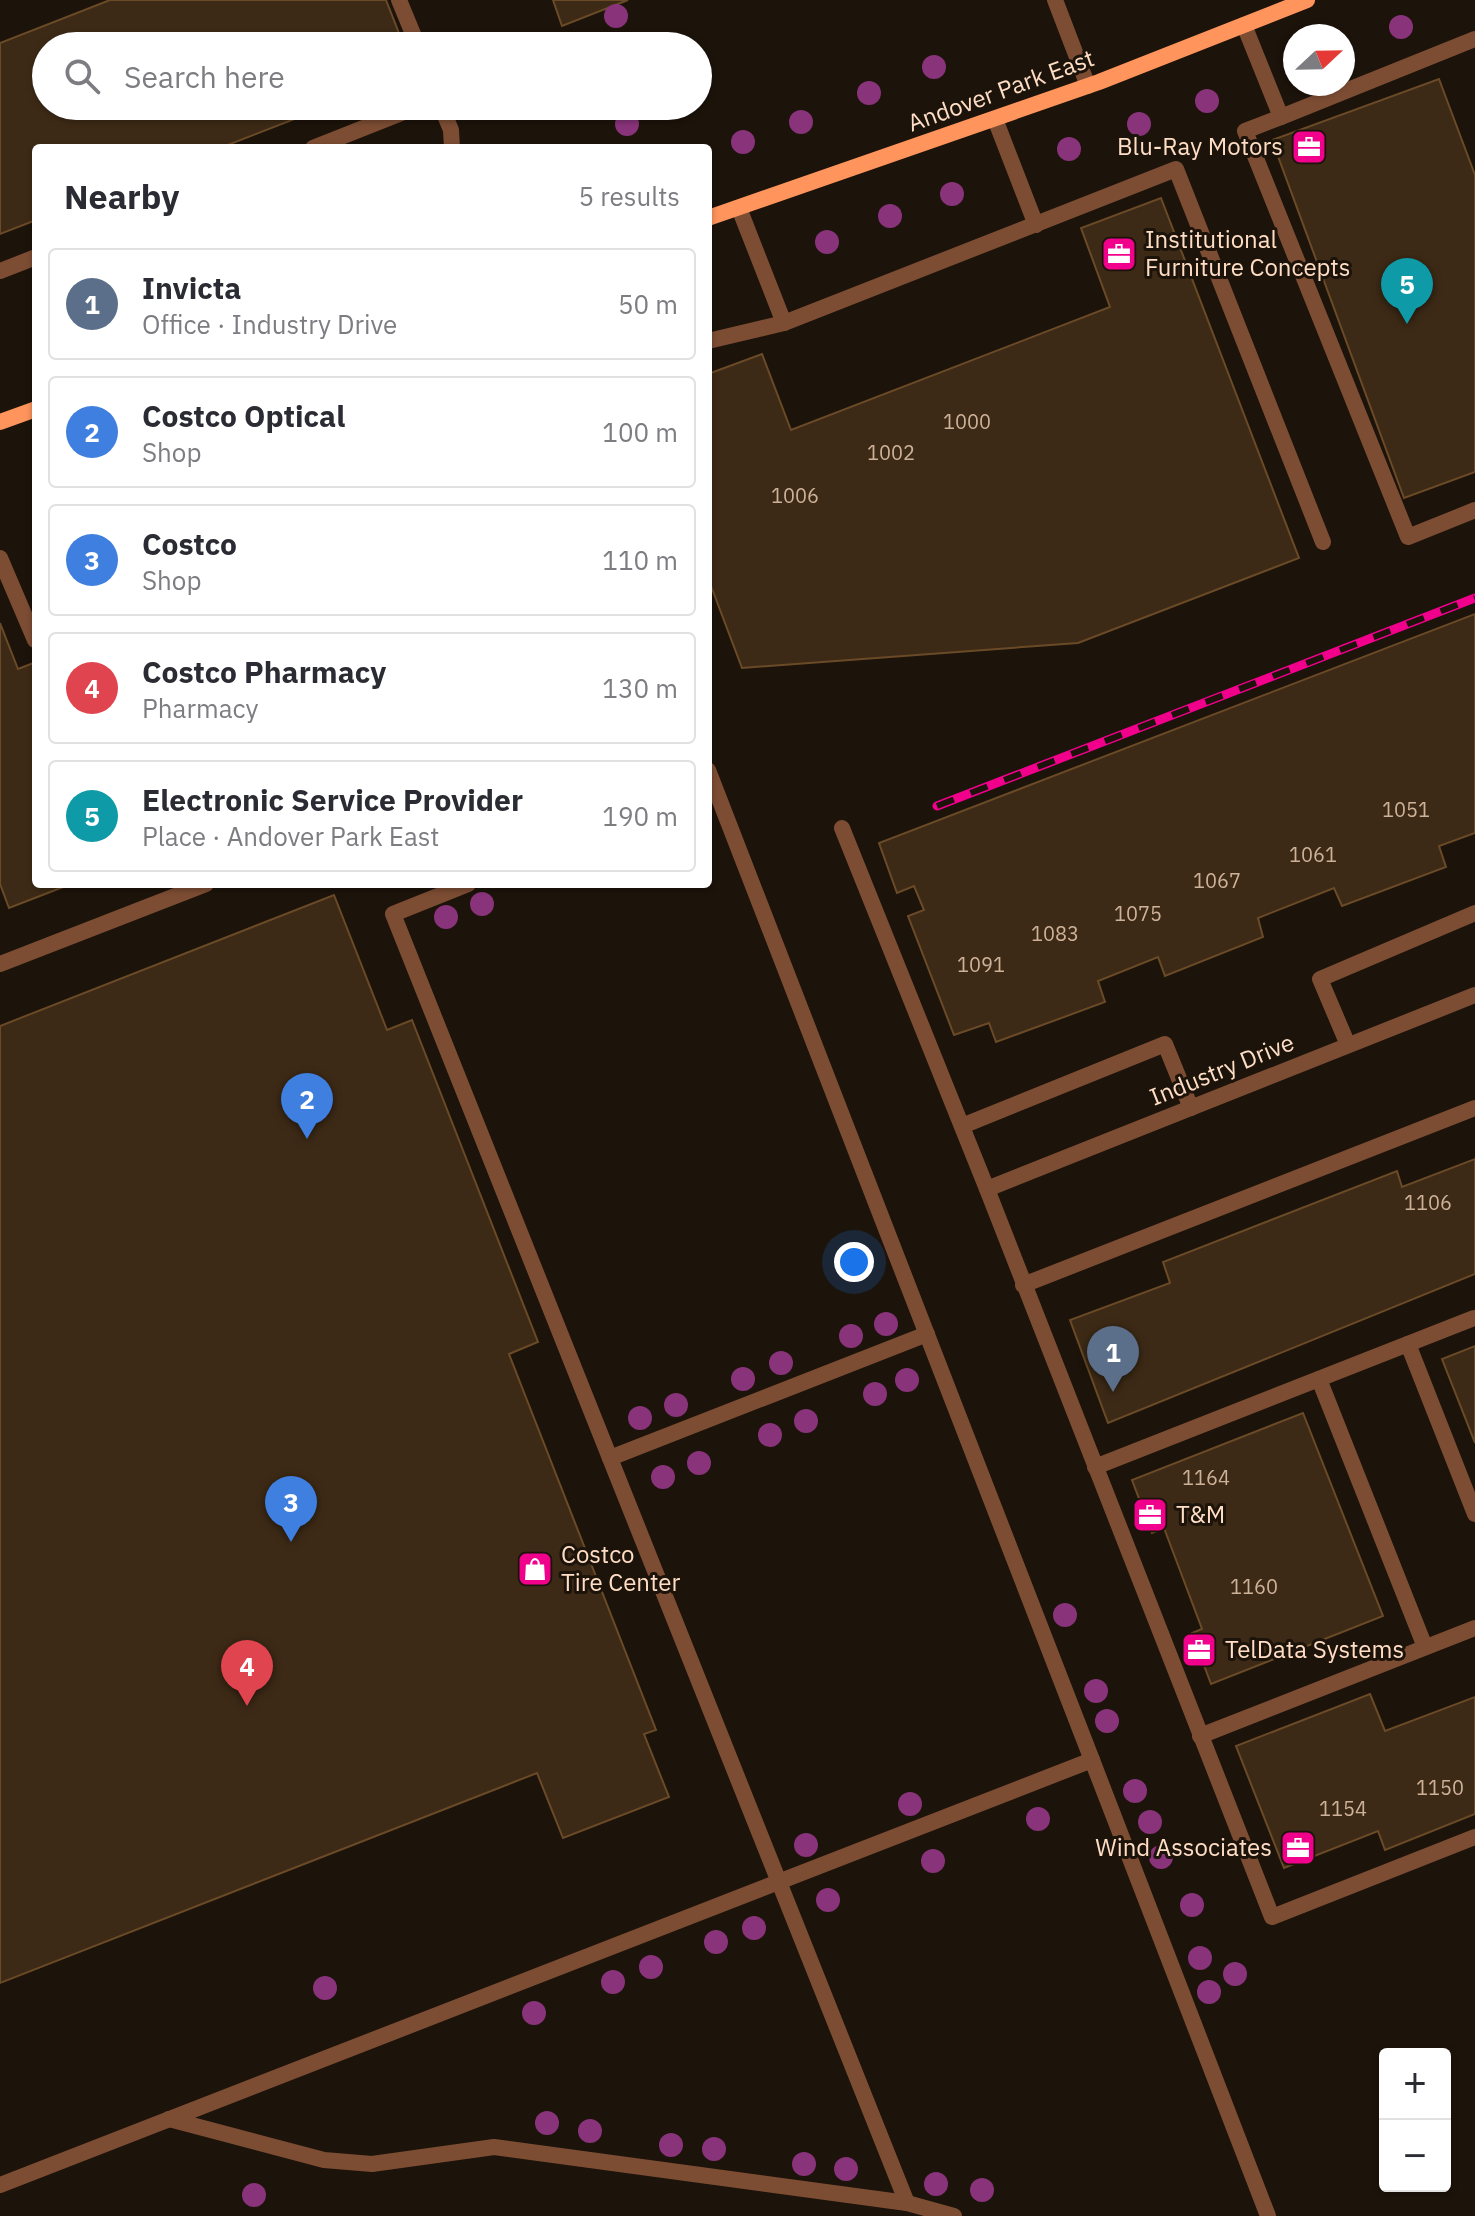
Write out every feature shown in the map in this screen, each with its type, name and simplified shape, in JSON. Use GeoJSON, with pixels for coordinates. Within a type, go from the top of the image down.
{"type":"FeatureCollection","features":[{"type":"Feature","properties":{"kind":"street"},"geometry":{"type":"LineString","coordinates":[[399,0],[412,32]]}},
{"type":"Feature","properties":{"kind":"street"},"geometry":{"type":"LineString","coordinates":[[1055,0],[1088,86]]}},
{"type":"Feature","properties":{"kind":"street","name":"Andover Park East"},"geometry":{"type":"LineString","coordinates":[[712,217],[1088,86],[1307,0]]}},
{"type":"Feature","properties":{"kind":"street"},"geometry":{"type":"LineString","coordinates":[[1244,25],[1281,117]]}},
{"type":"Feature","properties":{"kind":"street"},"geometry":{"type":"LineString","coordinates":[[1475,39],[1245,131],[1408,537],[1475,510]]}},
{"type":"Feature","properties":{"kind":"street"},"geometry":{"type":"LineString","coordinates":[[995,119],[1036,225]]}},
{"type":"Feature","properties":{"kind":"street"},"geometry":{"type":"LineString","coordinates":[[323,144],[384,120]]}},
{"type":"Feature","properties":{"kind":"street"},"geometry":{"type":"LineString","coordinates":[[447,120],[452,144]]}},
{"type":"Feature","properties":{"kind":"street"},"geometry":{"type":"LineString","coordinates":[[712,340],[784,323],[1176,169],[1323,542]]}},
{"type":"Feature","properties":{"kind":"street"},"geometry":{"type":"LineString","coordinates":[[739,208],[784,323]]}},
{"type":"Feature","properties":{"kind":"street"},"geometry":{"type":"LineString","coordinates":[[0,271],[32,259]]}},
{"type":"Feature","properties":{"kind":"street"},"geometry":{"type":"LineString","coordinates":[[0,422],[32,410]]}},
{"type":"Feature","properties":{"kind":"street"},"geometry":{"type":"LineString","coordinates":[[0,558],[32,633]]}},
{"type":"Feature","properties":{"kind":"street"},"geometry":{"type":"LineString","coordinates":[[712,786],[1268,2216]]}},
{"type":"Feature","properties":{"kind":"street"},"geometry":{"type":"LineString","coordinates":[[842,828],[1272,1917],[1475,1837]]}},
{"type":"Feature","properties":{"kind":"street"},"geometry":{"type":"LineString","coordinates":[[0,964],[196,888]]}},
{"type":"Feature","properties":{"kind":"street"},"geometry":{"type":"LineString","coordinates":[[458,888],[393,914],[907,2203]]}},
{"type":"Feature","properties":{"kind":"street"},"geometry":{"type":"LineString","coordinates":[[1348,1045],[1320,979],[1475,913]]}},
{"type":"Feature","properties":{"kind":"street","name":"Industry Drive"},"geometry":{"type":"LineString","coordinates":[[987,1189],[1475,995]]}},
{"type":"Feature","properties":{"kind":"street"},"geometry":{"type":"LineString","coordinates":[[962,1126],[1165,1044],[1191,1108]]}},
{"type":"Feature","properties":{"kind":"street"},"geometry":{"type":"LineString","coordinates":[[1023,1285],[1475,1108]]}},
{"type":"Feature","properties":{"kind":"street"},"geometry":{"type":"LineString","coordinates":[[1095,1467],[1474,1318]]}},
{"type":"Feature","properties":{"kind":"street"},"geometry":{"type":"LineString","coordinates":[[610,1458],[927,1334]]}},
{"type":"Feature","properties":{"kind":"street"},"geometry":{"type":"LineString","coordinates":[[1408,1344],[1475,1514]]}},
{"type":"Feature","properties":{"kind":"street"},"geometry":{"type":"LineString","coordinates":[[1319,1379],[1425,1647]]}},
{"type":"Feature","properties":{"kind":"street"},"geometry":{"type":"LineString","coordinates":[[1200,1736],[1475,1628]]}},
{"type":"Feature","properties":{"kind":"street"},"geometry":{"type":"LineString","coordinates":[[0,2185],[1092,1760]]}},
{"type":"Feature","properties":{"kind":"street"},"geometry":{"type":"LineString","coordinates":[[169,2119],[324,2160],[372,2164],[494,2147],[907,2203],[954,2216]]}},
{"type":"Feature","properties":{"kind":"building"},"geometry":{"type":"Polygon","coordinates":[[[110,0],[386,0],[399,32],[32,32],[32,120],[292,120],[230,144],[32,144],[32,222],[0,234],[0,43],[110,0]]]}},
{"type":"Feature","properties":{"kind":"building"},"geometry":{"type":"Polygon","coordinates":[[[553,0],[628,0],[562,26],[553,0]]]}},
{"type":"Feature","properties":{"kind":"building"},"geometry":{"type":"Polygon","coordinates":[[[1439,79],[1475,175],[1475,472],[1404,498],[1272,140],[1439,79]]]}},
{"type":"Feature","properties":{"kind":"building"},"geometry":{"type":"Polygon","coordinates":[[[1161,198],[1299,558],[1078,643],[742,668],[712,589],[712,373],[762,354],[791,430],[1110,307],[1081,228],[1161,198]]]}},
{"type":"Feature","properties":{"kind":"building"},"geometry":{"type":"Polygon","coordinates":[[[1475,614],[1475,833],[1439,846],[1446,867],[1342,906],[1334,888],[1258,918],[1263,937],[1165,976],[1158,957],[1098,981],[1105,1002],[996,1042],[989,1023],[954,1035],[908,916],[924,910],[914,886],[897,893],[879,843],[1475,614]]]}},
{"type":"Feature","properties":{"kind":"building"},"geometry":{"type":"Polygon","coordinates":[[[0,623],[18,669],[32,664],[32,888],[61,888],[9,908],[0,884],[0,623]]]}},
{"type":"Feature","properties":{"kind":"building"},"geometry":{"type":"Polygon","coordinates":[[[334,895],[387,1030],[412,1020],[538,1342],[509,1354],[656,1730],[644,1734],[669,1797],[563,1838],[537,1773],[0,1983],[0,1026],[334,895]]]}},
{"type":"Feature","properties":{"kind":"building"},"geometry":{"type":"Polygon","coordinates":[[[1475,1159],[1475,1274],[1108,1423],[1070,1320],[1170,1283],[1163,1262],[1397,1171],[1402,1187],[1475,1159]]]}},
{"type":"Feature","properties":{"kind":"building"},"geometry":{"type":"Polygon","coordinates":[[[1475,1346],[1475,1443],[1442,1359],[1475,1346]]]}},
{"type":"Feature","properties":{"kind":"building"},"geometry":{"type":"Polygon","coordinates":[[[1303,1413],[1383,1616],[1211,1684],[1192,1633],[1202,1629],[1164,1528],[1152,1533],[1132,1480],[1303,1413]]]}},
{"type":"Feature","properties":{"kind":"building"},"geometry":{"type":"Polygon","coordinates":[[[1370,1694],[1385,1731],[1475,1697],[1475,1814],[1385,1850],[1378,1831],[1284,1868],[1236,1746],[1370,1694]]]}},
{"type":"Feature","properties":{"kind":"railway"},"geometry":{"type":"LineString","coordinates":[[937,806],[1475,598]]}},
{"type":"Feature","properties":{"kind":"place","name":"Blu-Ray Motors"},"geometry":{"type":"Point","coordinates":[1309,147]}},
{"type":"Feature","properties":{"kind":"place","name":"Institutional Furniture Concepts"},"geometry":{"type":"Point","coordinates":[1119,254]}},
{"type":"Feature","properties":{"kind":"place","name":"Electronic Service Provider"},"geometry":{"type":"Point","coordinates":[1407,324]}},
{"type":"Feature","properties":{"kind":"place","name":"Costco Optical"},"geometry":{"type":"Point","coordinates":[307,1139]}},
{"type":"Feature","properties":{"kind":"place","name":"Invicta"},"geometry":{"type":"Point","coordinates":[1113,1392]}},
{"type":"Feature","properties":{"kind":"place","name":"T&M"},"geometry":{"type":"Point","coordinates":[1150,1515]}},
{"type":"Feature","properties":{"kind":"place","name":"Costco"},"geometry":{"type":"Point","coordinates":[291,1542]}},
{"type":"Feature","properties":{"kind":"place","name":"Costco Tire Center"},"geometry":{"type":"Point","coordinates":[535,1569]}},
{"type":"Feature","properties":{"kind":"place","name":"TelData Systems"},"geometry":{"type":"Point","coordinates":[1199,1650]}},
{"type":"Feature","properties":{"kind":"place","name":"Costco Pharmacy"},"geometry":{"type":"Point","coordinates":[247,1706]}},
{"type":"Feature","properties":{"kind":"place","name":"Wind Associates"},"geometry":{"type":"Point","coordinates":[1298,1848]}}]}
